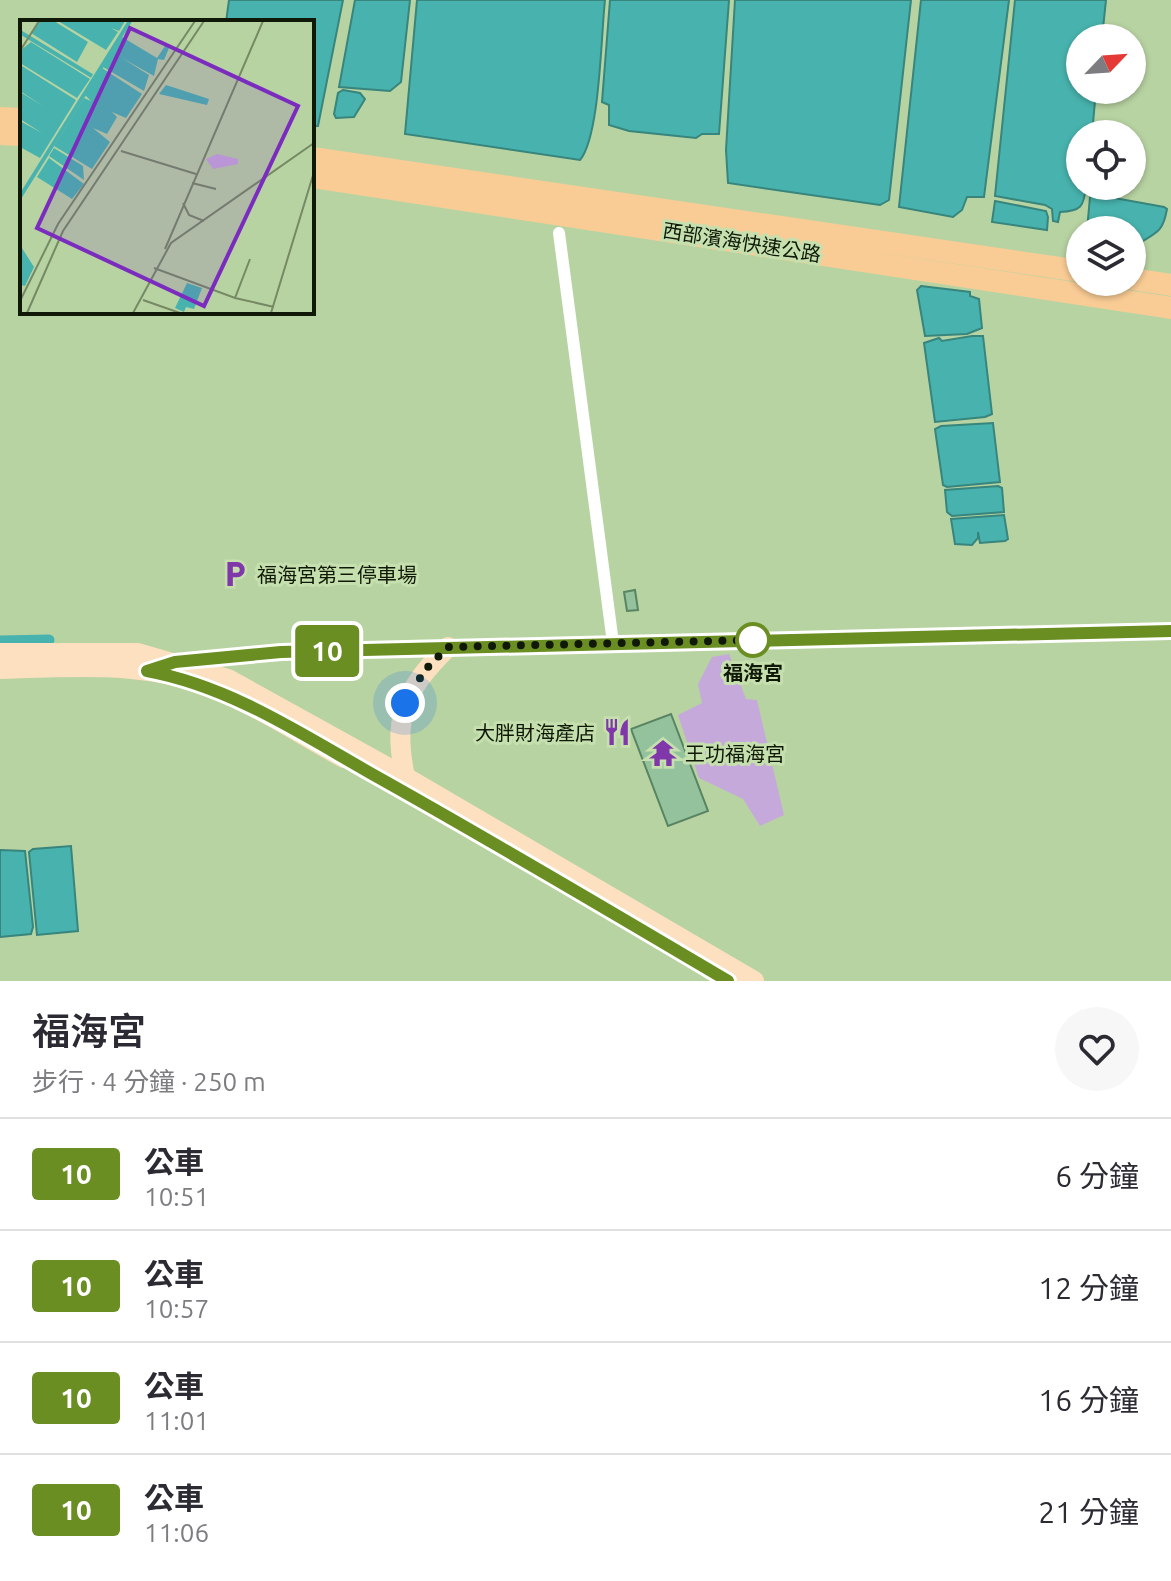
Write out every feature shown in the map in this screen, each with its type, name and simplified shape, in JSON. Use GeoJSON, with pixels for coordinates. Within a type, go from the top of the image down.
{"type":"FeatureCollection","features":[{"type":"Feature","properties":{"kind":"highway"},"geometry":{"type":"LineString","coordinates":[[0,118],[20,119]]}},
{"type":"Feature","properties":{"kind":"highway"},"geometry":{"type":"LineString","coordinates":[[0,134],[20,135]]}},
{"type":"Feature","properties":{"kind":"highway","name":"西部濱海快速公路"},"geometry":{"type":"LineString","coordinates":[[314,158],[1066,269]]}},
{"type":"Feature","properties":{"kind":"highway","name":"西部濱海快速公路"},"geometry":{"type":"LineString","coordinates":[[314,177],[1171,308]]}},
{"type":"Feature","properties":{"kind":"highway"},"geometry":{"type":"LineString","coordinates":[[1146,281],[1171,285]]}},
{"type":"Feature","properties":{"kind":"main road"},"geometry":{"type":"LineString","coordinates":[[407,786],[400,723],[405,703],[425,670],[448,647]]}},
{"type":"Feature","properties":{"kind":"main road"},"geometry":{"type":"LineString","coordinates":[[0,653],[138,653],[228,679],[260,694],[728,981]]}},
{"type":"Feature","properties":{"kind":"main road"},"geometry":{"type":"LineString","coordinates":[[0,669],[67,667],[147,671],[192,681],[254,708],[407,786],[754,981]]}},
{"type":"Feature","properties":{"kind":"street"},"geometry":{"type":"LineString","coordinates":[[559,233],[613,643]]}},
{"type":"Feature","properties":{"kind":"street"},"geometry":{"type":"LineString","coordinates":[[147,671],[175,662],[281,652],[1171,631]]}},
{"type":"Feature","properties":{"kind":"shaded area"},"geometry":{"type":"Polygon","coordinates":[[[729,654],[746,699],[757,700],[784,815],[760,826],[743,799],[699,778],[678,715],[702,703],[698,684],[712,657],[729,654]]]}},
{"type":"Feature","properties":{"kind":"water"},"geometry":{"type":"Polygon","coordinates":[[[229,0],[343,0],[318,126],[314,126],[314,20],[226,20],[229,0]]]}},
{"type":"Feature","properties":{"kind":"water"},"geometry":{"type":"Polygon","coordinates":[[[355,0],[410,0],[401,82],[390,91],[339,87],[355,0]]]}},
{"type":"Feature","properties":{"kind":"water"},"geometry":{"type":"Polygon","coordinates":[[[417,0],[605,0],[596,108],[587,148],[580,160],[405,134],[417,0]]]}},
{"type":"Feature","properties":{"kind":"water"},"geometry":{"type":"Polygon","coordinates":[[[610,0],[729,0],[719,134],[702,134],[696,138],[629,131],[609,125],[609,105],[602,102],[610,0]]]}},
{"type":"Feature","properties":{"kind":"water"},"geometry":{"type":"Polygon","coordinates":[[[735,0],[911,0],[889,200],[880,205],[728,183],[726,150],[735,0]]]}},
{"type":"Feature","properties":{"kind":"water"},"geometry":{"type":"Polygon","coordinates":[[[921,0],[1009,0],[984,197],[967,197],[962,210],[953,217],[899,207],[921,0]]]}},
{"type":"Feature","properties":{"kind":"water"},"geometry":{"type":"Polygon","coordinates":[[[1015,0],[1106,0],[1103,24],[1066,24],[1066,104],[1095,104],[1093,120],[1066,120],[1066,200],[1083,200],[1077,209],[1060,212],[1058,222],[1053,221],[1052,209],[1045,205],[995,196],[1015,0]]]}},
{"type":"Feature","properties":{"kind":"water"},"geometry":{"type":"Polygon","coordinates":[[[343,90],[360,93],[365,99],[354,117],[336,118],[334,114],[338,93],[343,90]]]}},
{"type":"Feature","properties":{"kind":"water"},"geometry":{"type":"Polygon","coordinates":[[[1090,200],[1126,200],[1167,209],[1161,227],[1146,239],[1146,216],[1088,216],[1090,200]]]}},
{"type":"Feature","properties":{"kind":"water"},"geometry":{"type":"Polygon","coordinates":[[[995,201],[1046,211],[1047,230],[992,222],[995,201]]]}},
{"type":"Feature","properties":{"kind":"water"},"geometry":{"type":"Polygon","coordinates":[[[921,286],[970,292],[970,296],[979,299],[982,328],[967,334],[925,336],[917,290],[921,286]]]}},
{"type":"Feature","properties":{"kind":"water"},"geometry":{"type":"Polygon","coordinates":[[[983,336],[992,414],[935,422],[924,343],[939,338],[942,341],[983,336]]]}},
{"type":"Feature","properties":{"kind":"water"},"geometry":{"type":"Polygon","coordinates":[[[993,423],[1000,482],[943,485],[935,429],[993,423]]]}},
{"type":"Feature","properties":{"kind":"water"},"geometry":{"type":"Polygon","coordinates":[[[1002,488],[1004,512],[952,516],[947,512],[945,490],[1002,488]]]}},
{"type":"Feature","properties":{"kind":"water"},"geometry":{"type":"Polygon","coordinates":[[[1004,515],[1008,539],[1005,541],[980,543],[978,532],[978,538],[972,545],[955,544],[951,519],[1004,515]]]}},
{"type":"Feature","properties":{"kind":"water"},"geometry":{"type":"Polygon","coordinates":[[[71,846],[78,931],[37,935],[29,852],[33,849],[71,846]]]}},
{"type":"Feature","properties":{"kind":"water"},"geometry":{"type":"Polygon","coordinates":[[[0,850],[25,851],[33,927],[31,934],[0,937],[0,850]]]}},
{"type":"Feature","properties":{"kind":"building"},"geometry":{"type":"Polygon","coordinates":[[[635,590],[638,610],[627,611],[624,592],[635,590]]]}},
{"type":"Feature","properties":{"kind":"building","name":"王功福海宮"},"geometry":{"type":"Polygon","coordinates":[[[671,714],[708,811],[668,826],[631,729],[671,714]]]}},
{"type":"Feature","properties":{"kind":"waterway"},"geometry":{"type":"LineString","coordinates":[[0,641],[49,640]]}},
{"type":"Feature","properties":{"kind":"bus line","name":"10"},"geometry":{"type":"LineString","coordinates":[[728,981],[409,794],[254,708],[192,681],[147,671],[175,662],[281,652],[1171,631]]}},
{"type":"Feature","properties":{"kind":"place","name":"福海宮第三停車場"},"geometry":{"type":"Point","coordinates":[235,574]}},
{"type":"Feature","properties":{"kind":"place","name":"福海宮"},"geometry":{"type":"Point","coordinates":[753,640]}},
{"type":"Feature","properties":{"kind":"place","name":"大胖財海產店"},"geometry":{"type":"Point","coordinates":[617,732]}},
{"type":"Feature","properties":{"kind":"place","name":"王功福海宮"},"geometry":{"type":"Point","coordinates":[663,753]}},
{"type":"Feature","properties":{"kind":"route"},"geometry":{"type":"LineString","coordinates":[[405,703],[425,670],[448,647],[758,640],[753,640]]}}]}
